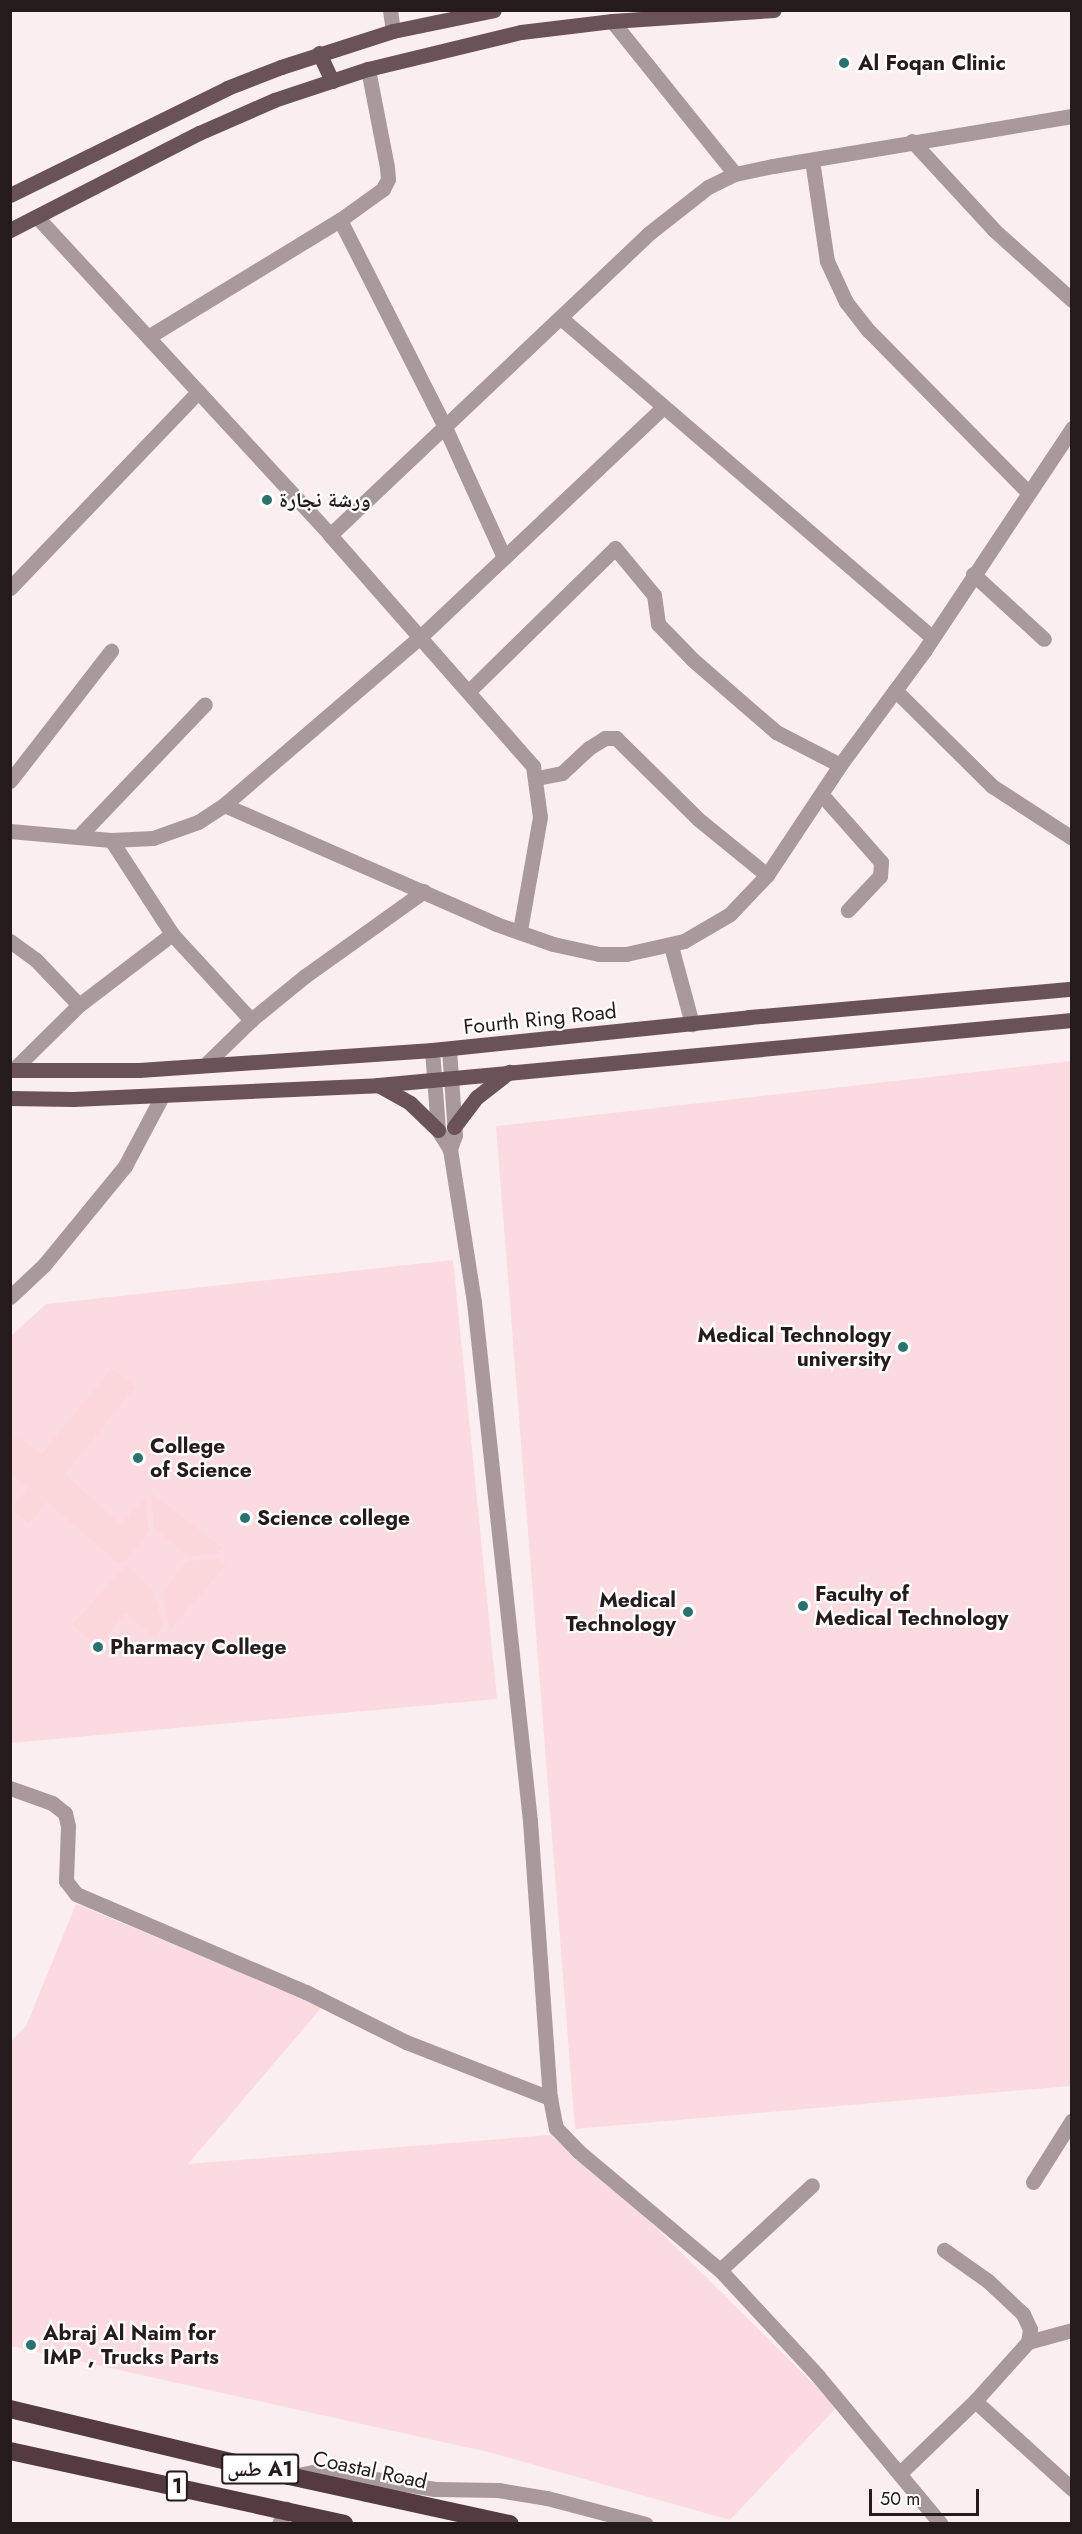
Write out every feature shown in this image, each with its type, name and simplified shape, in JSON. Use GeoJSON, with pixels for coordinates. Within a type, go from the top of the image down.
{"type":"FeatureCollection","features":[{"type":"Feature","properties":{"kind":"highway","name":"Coastal Road"},"geometry":{"type":"LineString","coordinates":[[10,2409],[289,2476],[510,2523]]}},
{"type":"Feature","properties":{"kind":"highway","name":"1"},"geometry":{"type":"LineString","coordinates":[[10,2451],[283,2516],[344,2523]]}},
{"type":"Feature","properties":{"kind":"main road"},"geometry":{"type":"LineString","coordinates":[[10,195],[227,88],[319,53],[393,31],[494,10]]}},
{"type":"Feature","properties":{"kind":"main road"},"geometry":{"type":"LineString","coordinates":[[10,230],[198,133],[368,69],[521,32],[612,21],[774,10]]}},
{"type":"Feature","properties":{"kind":"main road"},"geometry":{"type":"LineString","coordinates":[[319,53],[332,81]]}},
{"type":"Feature","properties":{"kind":"main road","name":"Fourth Ring Road"},"geometry":{"type":"LineString","coordinates":[[12,1070],[139,1070],[207,1063],[449,1049],[1071,989]]}},
{"type":"Feature","properties":{"kind":"main road"},"geometry":{"type":"LineString","coordinates":[[10,1098],[162,1096],[378,1085],[1071,1020]]}},
{"type":"Feature","properties":{"kind":"main road"},"geometry":{"type":"LineString","coordinates":[[454,1127],[477,1097],[510,1072]]}},
{"type":"Feature","properties":{"kind":"main road"},"geometry":{"type":"LineString","coordinates":[[378,1085],[410,1103],[438,1130]]}},
{"type":"Feature","properties":{"kind":"street"},"geometry":{"type":"LineString","coordinates":[[390,10],[393,31]]}},
{"type":"Feature","properties":{"kind":"street"},"geometry":{"type":"LineString","coordinates":[[612,21],[735,174]]}},
{"type":"Feature","properties":{"kind":"street"},"geometry":{"type":"LineString","coordinates":[[148,337],[340,220],[375,196],[388,179],[368,69]]}},
{"type":"Feature","properties":{"kind":"street"},"geometry":{"type":"LineString","coordinates":[[330,535],[444,425],[562,319],[648,234],[708,187],[735,174],[912,141],[1071,116]]}},
{"type":"Feature","properties":{"kind":"street"},"geometry":{"type":"LineString","coordinates":[[912,141],[994,230],[1071,300]]}},
{"type":"Feature","properties":{"kind":"street"},"geometry":{"type":"LineString","coordinates":[[812,160],[827,261],[846,302],[868,330],[1028,492]]}},
{"type":"Feature","properties":{"kind":"street"},"geometry":{"type":"LineString","coordinates":[[38,217],[258,461],[330,535],[418,639],[469,691],[533,766],[537,778],[540,817],[520,931]]}},
{"type":"Feature","properties":{"kind":"street"},"geometry":{"type":"LineString","coordinates":[[340,220],[444,425],[504,557]]}},
{"type":"Feature","properties":{"kind":"street"},"geometry":{"type":"LineString","coordinates":[[562,319],[662,408],[931,636]]}},
{"type":"Feature","properties":{"kind":"street"},"geometry":{"type":"LineString","coordinates":[[10,588],[198,392]]}},
{"type":"Feature","properties":{"kind":"street"},"geometry":{"type":"LineString","coordinates":[[10,831],[111,840],[171,834],[224,805],[418,639],[662,408]]}},
{"type":"Feature","properties":{"kind":"street"},"geometry":{"type":"LineString","coordinates":[[224,805],[553,944],[599,954],[671,946],[730,914],[767,875],[840,765],[895,690],[974,574],[1071,428]]}},
{"type":"Feature","properties":{"kind":"street"},"geometry":{"type":"LineString","coordinates":[[469,691],[615,548],[654,595],[658,624],[693,660],[776,732],[840,765]]}},
{"type":"Feature","properties":{"kind":"street"},"geometry":{"type":"LineString","coordinates":[[974,574],[1044,639]]}},
{"type":"Feature","properties":{"kind":"street"},"geometry":{"type":"LineString","coordinates":[[10,781],[111,651]]}},
{"type":"Feature","properties":{"kind":"street"},"geometry":{"type":"LineString","coordinates":[[895,690],[992,786],[1071,838]]}},
{"type":"Feature","properties":{"kind":"street"},"geometry":{"type":"LineString","coordinates":[[79,836],[205,704]]}},
{"type":"Feature","properties":{"kind":"street"},"geometry":{"type":"LineString","coordinates":[[537,778],[562,773],[589,748],[605,738],[616,738],[698,819],[767,875]]}},
{"type":"Feature","properties":{"kind":"street"},"geometry":{"type":"LineString","coordinates":[[822,795],[881,862],[880,876],[848,910]]}},
{"type":"Feature","properties":{"kind":"street"},"geometry":{"type":"LineString","coordinates":[[111,840],[172,934],[251,1020]]}},
{"type":"Feature","properties":{"kind":"street"},"geometry":{"type":"LineString","coordinates":[[207,1063],[251,1020],[357,935],[424,891]]}},
{"type":"Feature","properties":{"kind":"street"},"geometry":{"type":"LineString","coordinates":[[12,1070],[79,1005],[172,934]]}},
{"type":"Feature","properties":{"kind":"street"},"geometry":{"type":"LineString","coordinates":[[10,941],[29,954],[79,1005]]}},
{"type":"Feature","properties":{"kind":"street"},"geometry":{"type":"LineString","coordinates":[[671,946],[692,1024]]}},
{"type":"Feature","properties":{"kind":"street"},"geometry":{"type":"LineString","coordinates":[[449,1049],[454,1127],[450,1149],[474,1302],[530,1821],[550,2098],[556,2128],[720,2270],[900,2473],[941,2523]]}},
{"type":"Feature","properties":{"kind":"street"},"geometry":{"type":"LineString","coordinates":[[432,1050],[438,1130],[450,1149]]}},
{"type":"Feature","properties":{"kind":"street"},"geometry":{"type":"LineString","coordinates":[[10,1297],[44,1265],[125,1166],[162,1096]]}},
{"type":"Feature","properties":{"kind":"street"},"geometry":{"type":"LineString","coordinates":[[10,1788],[52,1803],[64,1813],[69,1826],[66,1881],[76,1894],[306,1992],[406,2042],[550,2098]]}},
{"type":"Feature","properties":{"kind":"street"},"geometry":{"type":"LineString","coordinates":[[1033,2182],[1071,2120]]}},
{"type":"Feature","properties":{"kind":"street"},"geometry":{"type":"LineString","coordinates":[[720,2270],[812,2185]]}},
{"type":"Feature","properties":{"kind":"street"},"geometry":{"type":"LineString","coordinates":[[900,2473],[975,2401],[1028,2342],[1030,2330],[1023,2314],[988,2281],[944,2250]]}},
{"type":"Feature","properties":{"kind":"street"},"geometry":{"type":"LineString","coordinates":[[1028,2342],[1071,2330]]}},
{"type":"Feature","properties":{"kind":"street"},"geometry":{"type":"LineString","coordinates":[[975,2401],[1071,2489]]}},
{"type":"Feature","properties":{"kind":"street"},"geometry":{"type":"LineString","coordinates":[[289,2476],[313,2472],[345,2474],[435,2489],[498,2490],[547,2498],[646,2523]]}},
{"type":"Feature","properties":{"kind":"shaded area","name":"Faculty of Medical Technology"},"geometry":{"type":"Polygon","coordinates":[[[1071,1061],[1071,2086],[575,2129],[496,1126],[1071,1061]]]}},
{"type":"Feature","properties":{"kind":"shaded area","name":"Science college"},"geometry":{"type":"Polygon","coordinates":[[[453,1260],[497,1699],[11,1743],[11,1336],[46,1304],[453,1260]]]}},
{"type":"Feature","properties":{"kind":"shaded area"},"geometry":{"type":"Polygon","coordinates":[[[112,1368],[135,1387],[65,1474],[121,1525],[145,1497],[149,1532],[126,1561],[117,1562],[47,1502],[29,1524],[11,1509],[28,1488],[11,1474],[11,1438],[23,1440],[41,1455],[112,1368]]]}},
{"type":"Feature","properties":{"kind":"shaded area"},"geometry":{"type":"Polygon","coordinates":[[[151,1493],[222,1547],[218,1554],[188,1556],[154,1528],[151,1493]]]}},
{"type":"Feature","properties":{"kind":"shaded area"},"geometry":{"type":"Polygon","coordinates":[[[218,1559],[226,1565],[170,1630],[161,1594],[187,1561],[218,1559]]]}},
{"type":"Feature","properties":{"kind":"shaded area"},"geometry":{"type":"Polygon","coordinates":[[[126,1565],[153,1590],[163,1626],[155,1638],[125,1613],[98,1647],[72,1625],[126,1565]]]}},
{"type":"Feature","properties":{"kind":"shaded area"},"geometry":{"type":"Polygon","coordinates":[[[76,1904],[323,2006],[188,2164],[550,2135],[628,2200],[837,2407],[730,2520],[488,2452],[11,2346],[11,2041],[26,2026],[76,1904]]]}},
{"type":"Feature","properties":{"kind":"place","name":"Al Foqan Clinic"},"geometry":{"type":"Point","coordinates":[844,63]}},
{"type":"Feature","properties":{"kind":"place","name":"ورشة نجارة"},"geometry":{"type":"Point","coordinates":[267,500]}},
{"type":"Feature","properties":{"kind":"place","name":"Medical Technology university"},"geometry":{"type":"Point","coordinates":[903,1347]}},
{"type":"Feature","properties":{"kind":"place","name":"College of Science"},"geometry":{"type":"Point","coordinates":[138,1458]}},
{"type":"Feature","properties":{"kind":"place","name":"Science college"},"geometry":{"type":"Point","coordinates":[245,1518]}},
{"type":"Feature","properties":{"kind":"place","name":"Faculty of Medical Technology"},"geometry":{"type":"Point","coordinates":[803,1606]}},
{"type":"Feature","properties":{"kind":"place","name":"Medical Technology"},"geometry":{"type":"Point","coordinates":[688,1612]}},
{"type":"Feature","properties":{"kind":"place","name":"Pharmacy College"},"geometry":{"type":"Point","coordinates":[98,1647]}},
{"type":"Feature","properties":{"kind":"place","name":"Abraj Al Naim for IMP , Trucks Parts"},"geometry":{"type":"Point","coordinates":[31,2345]}}]}
